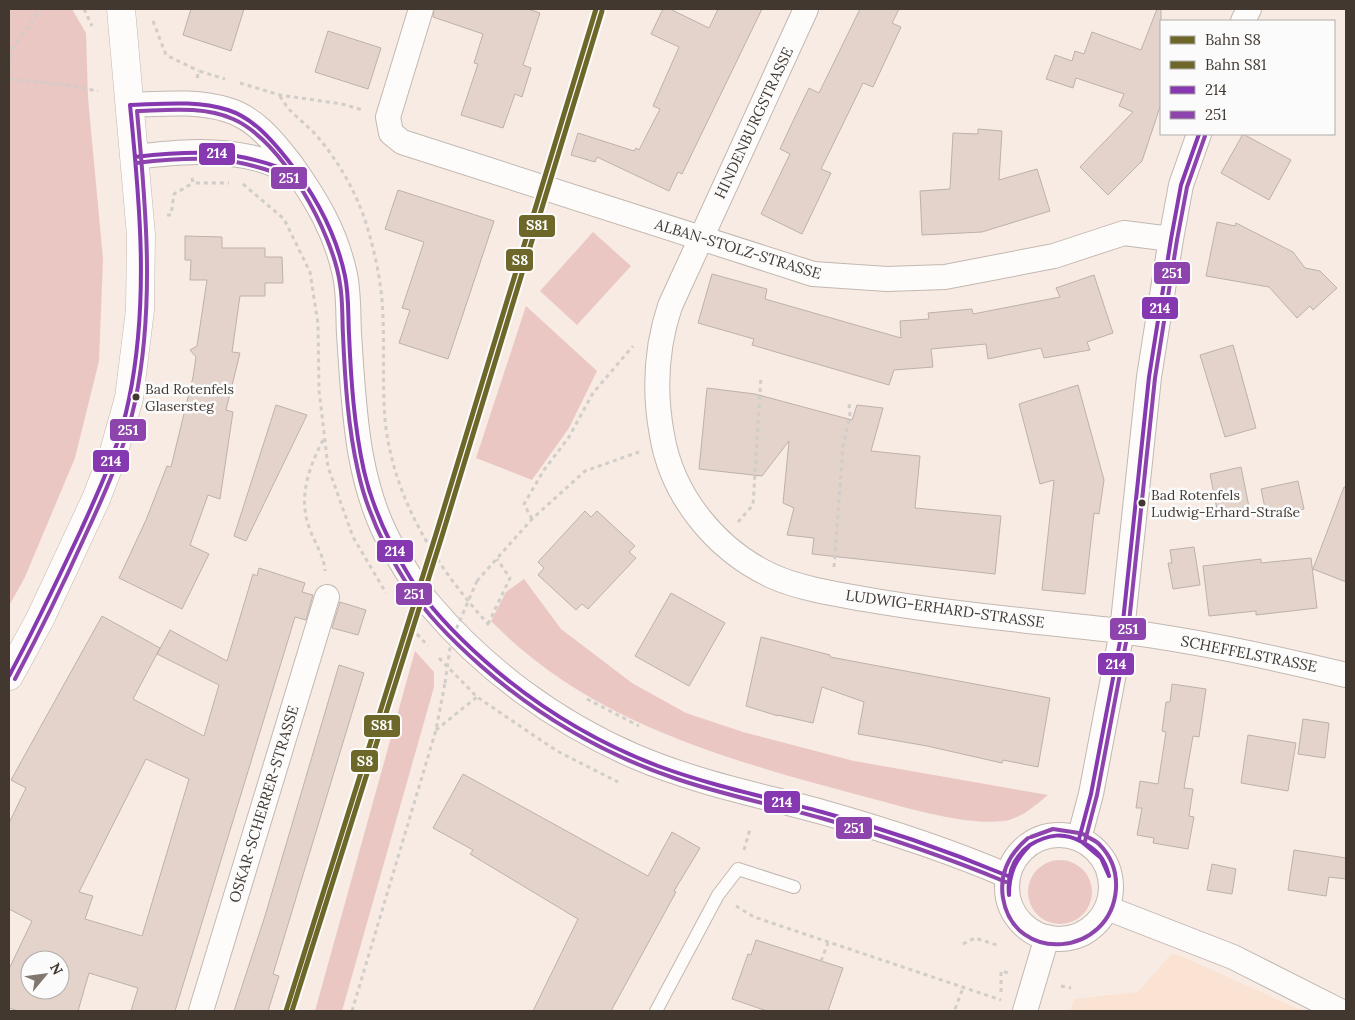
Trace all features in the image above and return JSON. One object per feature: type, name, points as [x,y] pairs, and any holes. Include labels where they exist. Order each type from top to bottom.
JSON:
[{"type":"street","points":[[9,676],[40,619],[96,499],[125,416],[136,356],[140,310],[141,235],[122,9]]},
{"type":"street","points":[[388,117],[421,9]]},
{"type":"street","name":"HINDENBURGSTRASSE","points":[[701,238],[806,9]]},
{"type":"street","points":[[130,105],[192,104],[231,110],[255,123],[277,146],[316,199],[333,232],[345,277],[355,427],[373,503],[392,546],[428,604],[484,661],[532,700],[576,727],[636,757],[718,786],[824,813],[948,850],[1008,876]]},
{"type":"street","name":"ALBAN-STOLZ-STRASSE","points":[[388,117],[391,133],[402,142],[813,274],[887,279],[945,278],[1054,256],[1124,233],[1171,239]]},
{"type":"street","points":[[1079,839],[1091,794],[1122,632],[1149,377],[1171,239],[1181,185],[1199,135]]},
{"type":"street","points":[[135,157],[190,151],[226,152],[260,160],[298,175]]},
{"type":"street","name":"LUDWIG-ERHARD-STRASSE","points":[[701,238],[670,306],[659,347],[657,392],[663,443],[670,469],[693,511],[721,541],[738,556],[773,577],[832,593],[902,606],[1122,632]]},
{"type":"street","name":"OSKAR-SCHERRER-STRASSE","points":[[201,1011],[327,597]]},
{"type":"street","name":"SCHEFFELSTRASSE","points":[[1122,632],[1238,649],[1346,675]]},
{"type":"street","points":[[1065,835],[1079,839],[1092,846],[1108,868],[1111,894],[1107,908],[1092,927],[1082,933],[1059,939],[1036,933],[1016,915],[1010,903],[1008,876],[1014,862],[1023,850],[1035,840],[1065,835]]},
{"type":"street","points":[[1107,908],[1233,957],[1340,1011]]},
{"type":"street","points":[[1026,1010],[1047,937]]},
{"type":"lane","points":[[656,1011],[718,895],[738,869],[794,887]]},
{"type":"path","points":[[11,51],[41,9]]},
{"type":"path","points":[[151,17],[166,55],[199,71]]},
{"type":"path","points":[[9,44],[11,51],[9,80],[66,85]]},
{"type":"path","points":[[280,95],[342,104],[388,117]]},
{"type":"path","points":[[190,151],[193,183],[232,183]]},
{"type":"path","points":[[242,183],[284,219],[310,272],[318,324],[319,390],[324,440],[314,458],[302,500],[308,526],[325,563],[327,597]]},
{"type":"path","points":[[532,519],[524,504],[544,470],[569,437],[593,393],[632,346],[659,347]]},
{"type":"path","points":[[721,541],[753,505],[761,378]]},
{"type":"path","points":[[832,593],[843,446],[850,416],[850,404]]},
{"type":"path","points":[[385,421],[393,466],[413,519],[448,574],[493,629]]},
{"type":"path","points":[[352,1011],[436,730],[451,641],[476,581],[532,519],[585,471],[663,443]]},
{"type":"path","points":[[488,624],[510,578],[497,559]]},
{"type":"path","points":[[436,730],[477,696]]},
{"type":"path","points":[[581,696],[639,726]]},
{"type":"path","points":[[718,895],[754,918],[1026,1010]]},
{"type":"path","points":[[963,944],[974,938],[997,945]]},
{"type":"path","points":[[821,961],[828,943]]},
{"type":"path","points":[[1001,971],[1001,1000]]},
{"type":"path","points":[[956,1009],[963,988]]},
{"type":"shaded area","points":[[9,9],[72,9],[86,33],[88,98],[103,259],[99,361],[75,458],[25,577],[9,606]]},
{"type":"shaded area","points":[[593,232],[631,266],[577,325],[540,291]]},
{"type":"shaded area","points":[[526,306],[597,371],[569,428],[532,480],[476,458]]},
{"type":"shaded area","points":[[524,579],[561,629],[632,683],[686,713],[743,732],[854,761],[1048,795],[1015,818],[1003,821],[971,821],[934,815],[898,806],[765,769],[715,753],[666,734],[618,712],[573,687],[530,657],[491,621],[506,592]]},
{"type":"shaded area","points":[[415,651],[434,672],[434,687],[342,1011],[315,1011]]},
{"type":"shaded area","points":[[1054,860],[1066,860],[1083,869],[1090,880],[1092,892],[1090,904],[1083,915],[1066,924],[1054,924],[1042,919],[1033,910],[1028,898],[1028,886],[1033,874],[1042,865]]},
{"type":"shaded area","points":[[1172,953],[1303,1011],[1070,1011],[1074,999],[1138,992]]},
{"type":"building","points":[[191,9],[244,9],[231,51],[183,35]]},
{"type":"building","points":[[434,9],[528,9],[540,13],[523,65],[531,68],[522,97],[515,94],[503,128],[461,115],[478,64],[474,63],[483,34],[433,17]]},
{"type":"building","points":[[663,9],[670,9],[709,28],[718,9],[762,9],[682,174],[678,172],[669,191],[597,157],[595,162],[571,155],[578,133],[634,151],[636,148],[639,150],[660,109],[653,106],[679,47],[651,34]]},
{"type":"building","points":[[860,9],[899,9],[892,23],[901,27],[873,87],[863,83],[821,169],[831,173],[802,234],[761,214],[790,154],[780,149],[793,121],[809,88],[819,93]]},
{"type":"building","points":[[1157,9],[1161,9],[1160,107],[1142,161],[1108,195],[1080,167],[1133,112],[1119,106],[1124,94],[1076,78],[1073,88],[1046,79],[1055,55],[1072,61],[1075,51],[1084,54],[1092,32],[1141,50]]},
{"type":"building","points":[[328,31],[381,48],[368,89],[315,72]]},
{"type":"building","points":[[978,129],[1002,131],[999,180],[1037,169],[1050,211],[982,232],[922,235],[920,191],[950,189],[953,133],[978,134]]},
{"type":"building","points":[[1242,135],[1291,160],[1269,200],[1221,173]]},
{"type":"building","points":[[398,190],[494,221],[448,359],[399,343],[410,310],[402,308],[424,242],[385,229]]},
{"type":"building","points":[[1217,222],[1235,226],[1236,223],[1293,252],[1305,268],[1320,271],[1337,288],[1313,310],[1310,306],[1297,318],[1269,287],[1206,276]]},
{"type":"building","points":[[185,236],[222,237],[222,248],[265,248],[265,257],[282,257],[283,283],[265,283],[265,296],[240,296],[232,352],[240,353],[226,410],[233,412],[220,499],[208,495],[190,545],[209,554],[182,609],[119,578],[146,520],[167,466],[171,467],[193,377],[196,357],[190,350],[197,346],[207,280],[190,280],[191,260],[185,260]]},
{"type":"building","points":[[712,274],[767,289],[765,299],[901,338],[900,321],[929,319],[928,313],[972,309],[973,314],[1060,297],[1056,288],[1094,275],[1113,333],[1087,342],[1090,350],[1044,358],[1041,348],[988,359],[986,344],[931,349],[933,367],[894,370],[889,385],[752,345],[754,339],[698,323]]},
{"type":"building","points":[[1233,345],[1256,428],[1225,437],[1200,355]]},
{"type":"building","points":[[1078,385],[1104,480],[1099,514],[1094,513],[1085,594],[1042,590],[1054,480],[1040,484],[1019,404]]},
{"type":"building","points":[[707,388],[755,394],[852,420],[857,405],[883,408],[871,451],[920,456],[915,508],[1001,516],[995,574],[812,554],[814,538],[787,535],[794,508],[783,503],[789,441],[762,476],[699,469]]},
{"type":"building","points":[[276,405],[307,415],[246,541],[234,536]]},
{"type":"building","points":[[1241,467],[1249,507],[1218,514],[1210,474]]},
{"type":"building","points":[[1298,481],[1304,509],[1267,517],[1261,489]]},
{"type":"building","points":[[1344,487],[1346,487],[1346,582],[1313,569]]},
{"type":"building","points":[[585,511],[591,517],[597,511],[635,546],[629,552],[636,558],[588,609],[582,604],[576,610],[538,575],[544,568],[538,562]]},
{"type":"building","points":[[1194,547],[1200,585],[1173,589],[1168,563],[1172,563],[1170,550]]},
{"type":"building","points":[[1311,558],[1317,608],[1256,615],[1256,611],[1209,616],[1203,566],[1261,559],[1261,563]]},
{"type":"building","points":[[259,568],[305,583],[302,592],[313,595],[306,620],[295,617],[175,1011],[131,1011],[138,988],[89,973],[78,1011],[19,1011],[9,1008],[9,969],[32,921],[9,909],[9,823],[26,788],[11,780],[102,616],[160,648],[133,699],[204,736],[219,685],[157,654],[170,630],[227,661],[253,574],[257,576]],"holes":[[[146,759],[189,779],[142,936],[85,919],[93,896],[79,892]]]},
{"type":"building","points":[[671,593],[725,623],[689,686],[635,656]]},
{"type":"building","points":[[340,602],[366,610],[358,635],[332,628]]},
{"type":"building","points":[[761,637],[830,655],[830,657],[1050,698],[1038,767],[1003,760],[1002,763],[927,746],[858,734],[864,702],[822,687],[813,723],[778,716],[746,706]]},
{"type":"building","points":[[339,665],[364,673],[273,974],[279,976],[268,1011],[234,1011],[265,916]]},
{"type":"building","points":[[1172,684],[1206,689],[1199,737],[1193,736],[1184,788],[1193,789],[1189,816],[1194,817],[1188,849],[1153,843],[1154,838],[1137,835],[1142,808],[1136,808],[1140,781],[1158,784],[1166,732],[1162,731],[1166,702],[1170,702]]},
{"type":"building","points":[[1303,719],[1329,723],[1325,758],[1298,754]]},
{"type":"building","points":[[1248,735],[1296,743],[1288,791],[1241,783]]},
{"type":"building","points":[[463,774],[648,876],[672,832],[700,848],[674,891],[676,892],[611,1011],[533,1011],[578,919],[470,854],[473,850],[433,828]]},
{"type":"building","points":[[1294,850],[1346,858],[1346,879],[1329,877],[1326,896],[1288,890]]},
{"type":"building","points":[[1212,864],[1236,869],[1232,894],[1207,890]]},
{"type":"building","points":[[756,940],[843,968],[828,1011],[767,1011],[732,999],[748,954],[751,955]]},
{"type":"rail line","name":"S8","points":[[286,1011],[436,534],[596,9]]},
{"type":"rail line","name":"S81","points":[[292,1011],[442,536],[602,11]]},
{"type":"transit line","name":"214","points":[[9,676],[81,530],[109,466],[129,399],[135,363],[141,289],[137,179],[130,105],[179,103],[216,107],[246,118],[268,137],[297,172],[315,200],[330,229],[341,260],[346,283],[355,420],[364,471],[372,500],[389,540],[411,579],[445,623],[485,661],[525,693],[567,721],[612,746],[658,766],[699,780],[822,812],[893,833],[1008,876]]},
{"type":"transit line","name":"251","points":[[15,679],[60,590],[107,487],[126,437],[135,402],[145,330],[147,293],[146,220],[137,111],[198,110],[210,112],[233,119],[251,130],[269,146],[287,167],[316,215],[327,240],[340,284],[349,421],[358,471],[367,503],[386,547],[410,589],[425,610],[452,639],[503,684],[549,717],[598,746],[624,758],[695,785],[821,818],[891,840],[1006,882]]},
{"type":"transit line","name":"214","points":[[1079,839],[1091,794],[1122,631],[1149,377],[1171,239],[1181,185],[1199,135]]},
{"type":"transit line","name":"251","points":[[1085,841],[1097,795],[1128,632],[1155,378],[1177,240],[1187,187],[1205,136]]},
{"type":"transit line","name":"214","points":[[135,157],[178,153],[217,154],[255,160],[296,174]]},
{"type":"transit line","name":"251","points":[[136,163],[178,159],[235,162],[273,172],[294,180]]},
{"type":"transit line","name":"251","points":[[1031,837],[1053,829],[1079,833]]},
{"type":"transit line","name":"251","points":[[1028,838],[1011,857],[1004,872],[1003,898],[1011,920],[1025,934],[1042,943],[1062,944],[1081,939],[1098,929],[1110,912],[1116,889],[1114,870],[1110,859],[1097,843],[1083,834]]},
{"type":"transit line","name":"214","points":[[1030,845],[1043,838],[1056,836],[1069,837],[1082,842]]},
{"type":"transit line","name":"214","points":[[1082,842],[1100,855],[1109,876]]},
{"type":"transit line","name":"214","points":[[1082,842],[1101,858],[1109,876]]},
{"type":"transit line","name":"214","points":[[1009,895],[1009,880],[1012,867],[1019,855],[1030,845]]},
{"type":"transit line","name":"214","points":[[1009,895],[1010,880],[1014,868],[1020,856],[1030,845]]},
{"type":"place","name":"Bad Rotenfels Glasersteg","points":[[136,397]]},
{"type":"place","name":"Bad Rotenfels Ludwig-Erhard-Straße","points":[[1142,503]]}]
